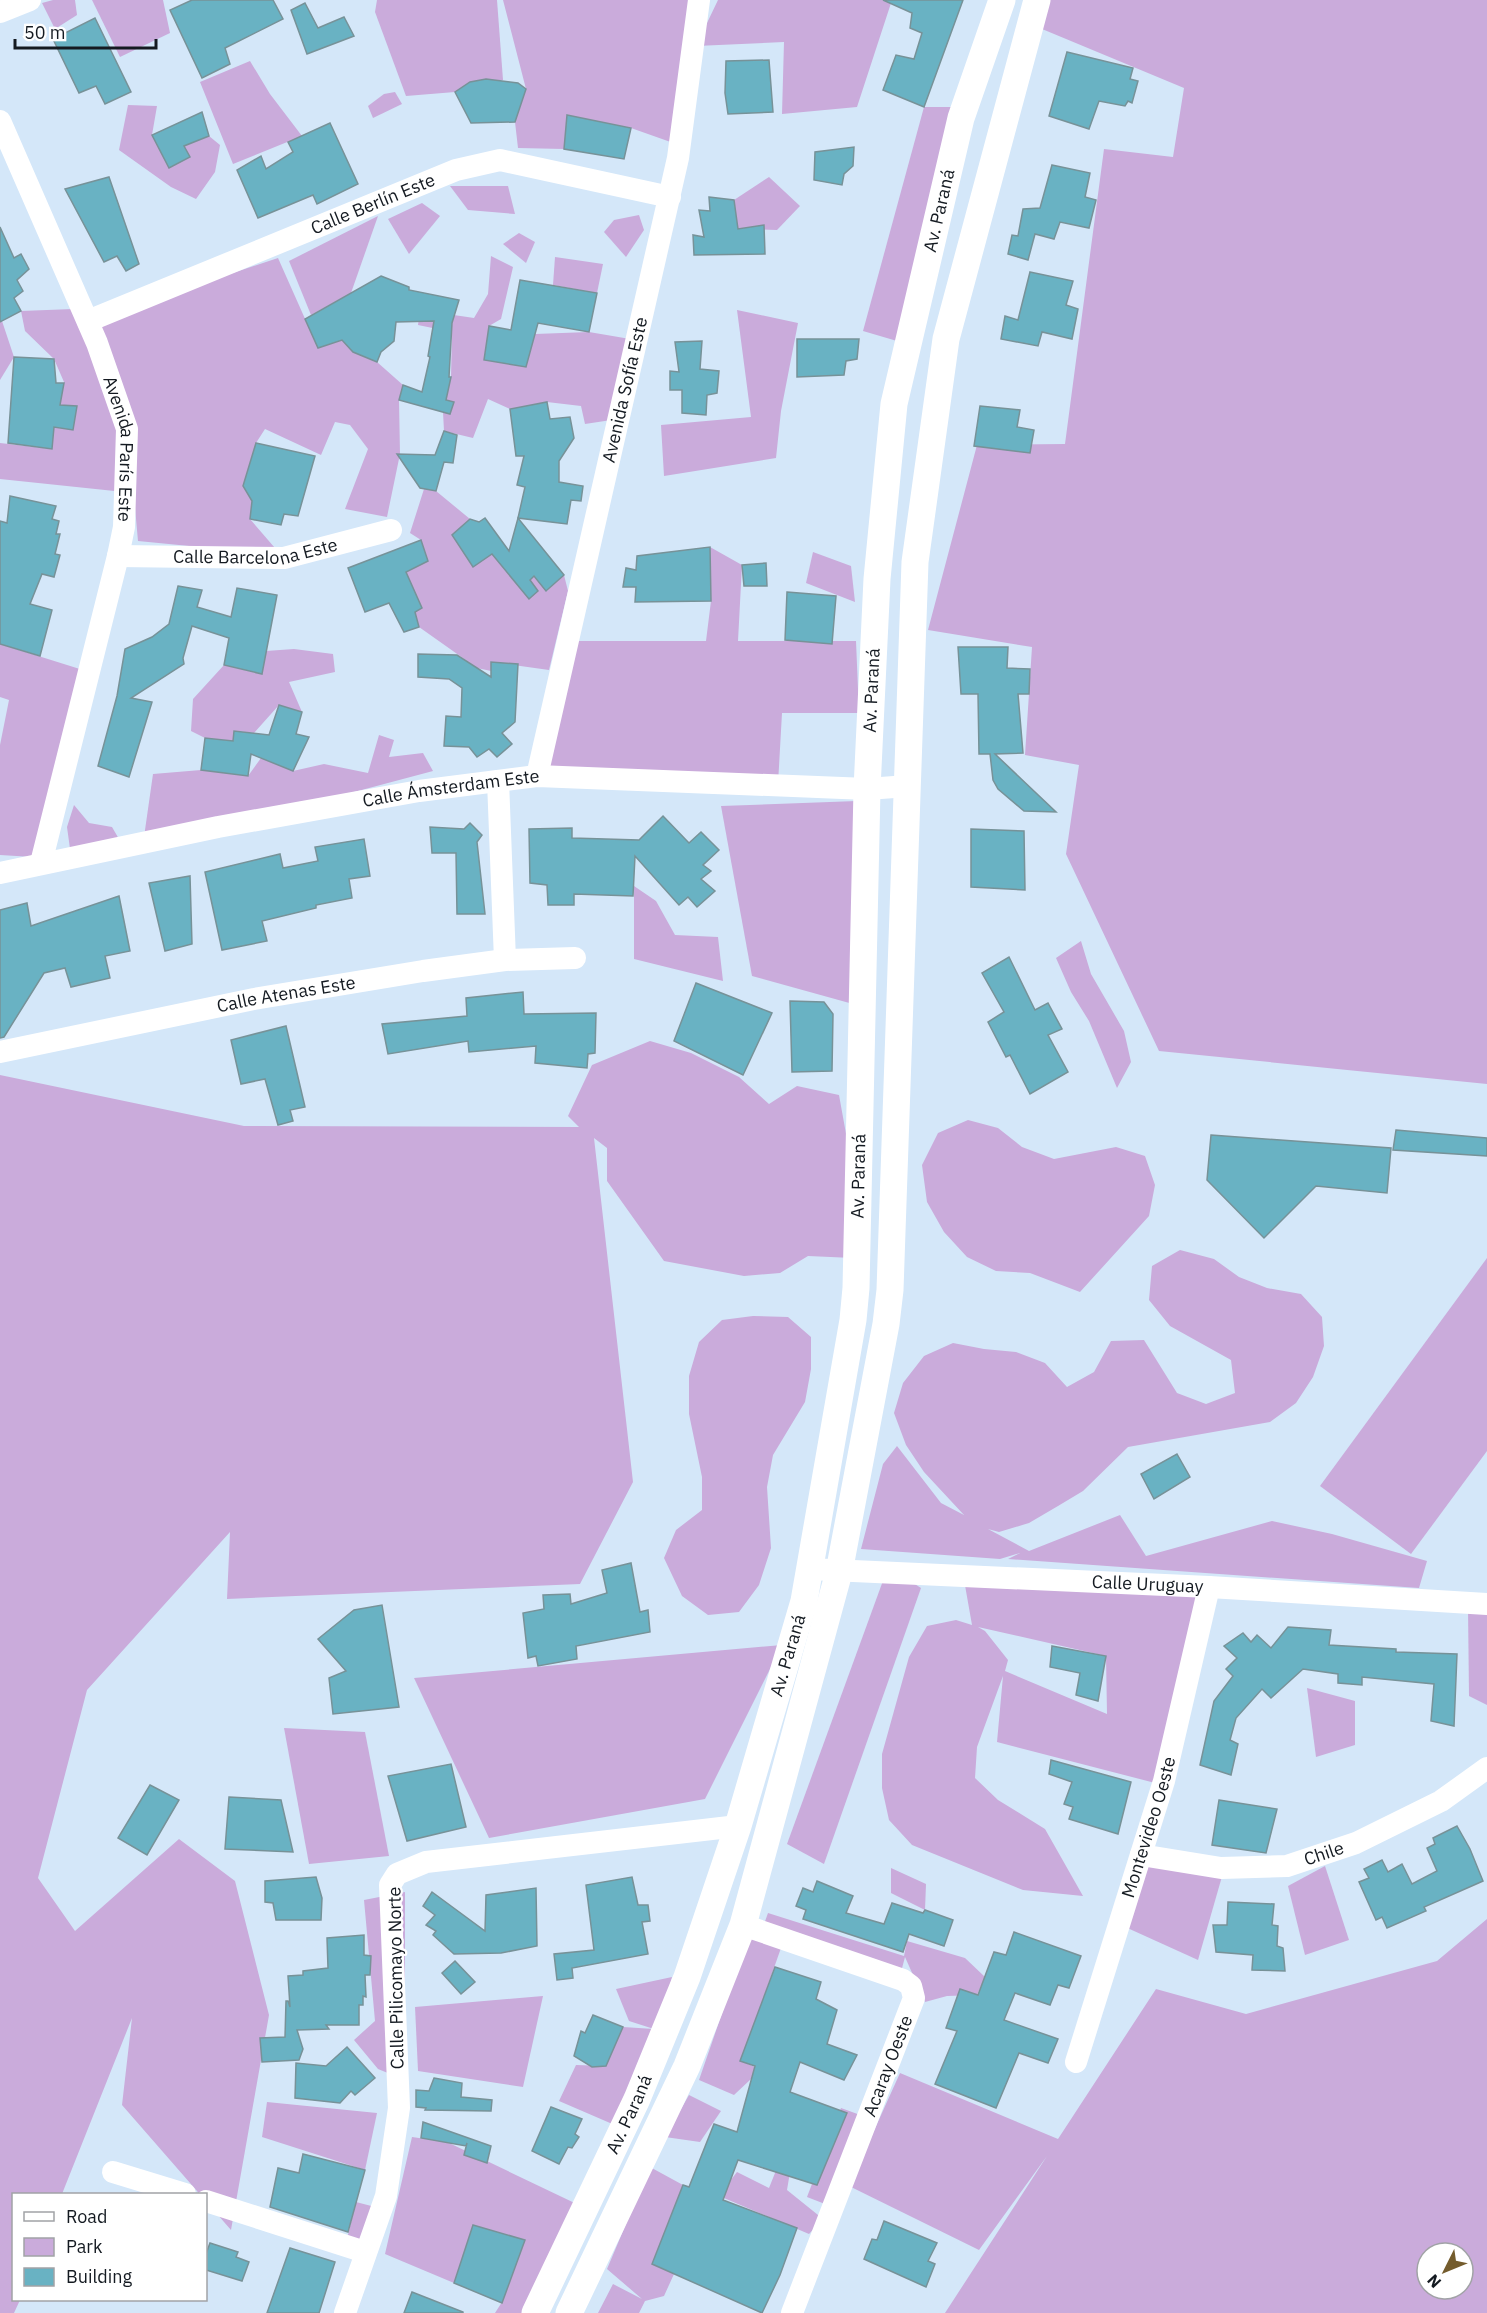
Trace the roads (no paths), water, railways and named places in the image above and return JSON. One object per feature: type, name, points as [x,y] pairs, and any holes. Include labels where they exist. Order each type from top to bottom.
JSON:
[{"type":"street","points":[[0,12],[30,0]]},
{"type":"street","name":"Avenida Sofía Este","points":[[537,776],[678,158],[699,0]]},
{"type":"street","name":"Av. Paraná","points":[[535,2313],[637,2099],[687,1977],[738,1826],[788,1662],[808,1569],[853,1320],[856,1288],[867,789],[877,579],[894,404],[962,118],[1002,0]]},
{"type":"street","name":"Av. Paraná","points":[[569,2313],[687,2067],[743,1925],[839,1572],[886,1323],[890,1290],[915,562],[946,339],[1037,0]]},
{"type":"street","name":"Avenida París Este","points":[[0,121],[8,153],[88,321],[127,429],[124,527],[41,863]]},
{"type":"street","name":"Calle Berlín Este","points":[[88,321],[456,170],[500,160],[669,197]]},
{"type":"street","name":"Calle Barcelona Este","points":[[118,556],[284,558],[391,530]]},
{"type":"street","name":"Calle Ámsterdam Este","points":[[0,873],[218,827],[419,791],[537,776],[867,789],[908,786]]},
{"type":"street","points":[[498,781],[505,960]]},
{"type":"street","name":"Calle Atenas Este","points":[[0,1052],[254,999],[505,960],[575,958]]},
{"type":"street","name":"Calle Uruguay","points":[[808,1569],[1209,1587],[1487,1604]]},
{"type":"street","name":"Montevideo Oeste","points":[[1076,2062],[1164,1781],[1209,1587]]},
{"type":"street","name":"Chile","points":[[1141,1855],[1221,1868],[1287,1866],[1356,1843],[1420,1812],[1441,1801],[1487,1768]]},
{"type":"street","name":"Calle Pilicomayo Norte","points":[[345,2313],[386,2196],[399,2108],[390,1886],[397,1874],[426,1862],[738,1826]]},
{"type":"street","name":"Acaray Oeste","points":[[743,1925],[903,1980],[911,1986],[914,1998],[792,2313]]},
{"type":"street","points":[[113,2172],[182,2193]]},
{"type":"street","points":[[596,2184],[626,2195]]},
{"type":"street","points":[[207,2201],[365,2252]]}]
